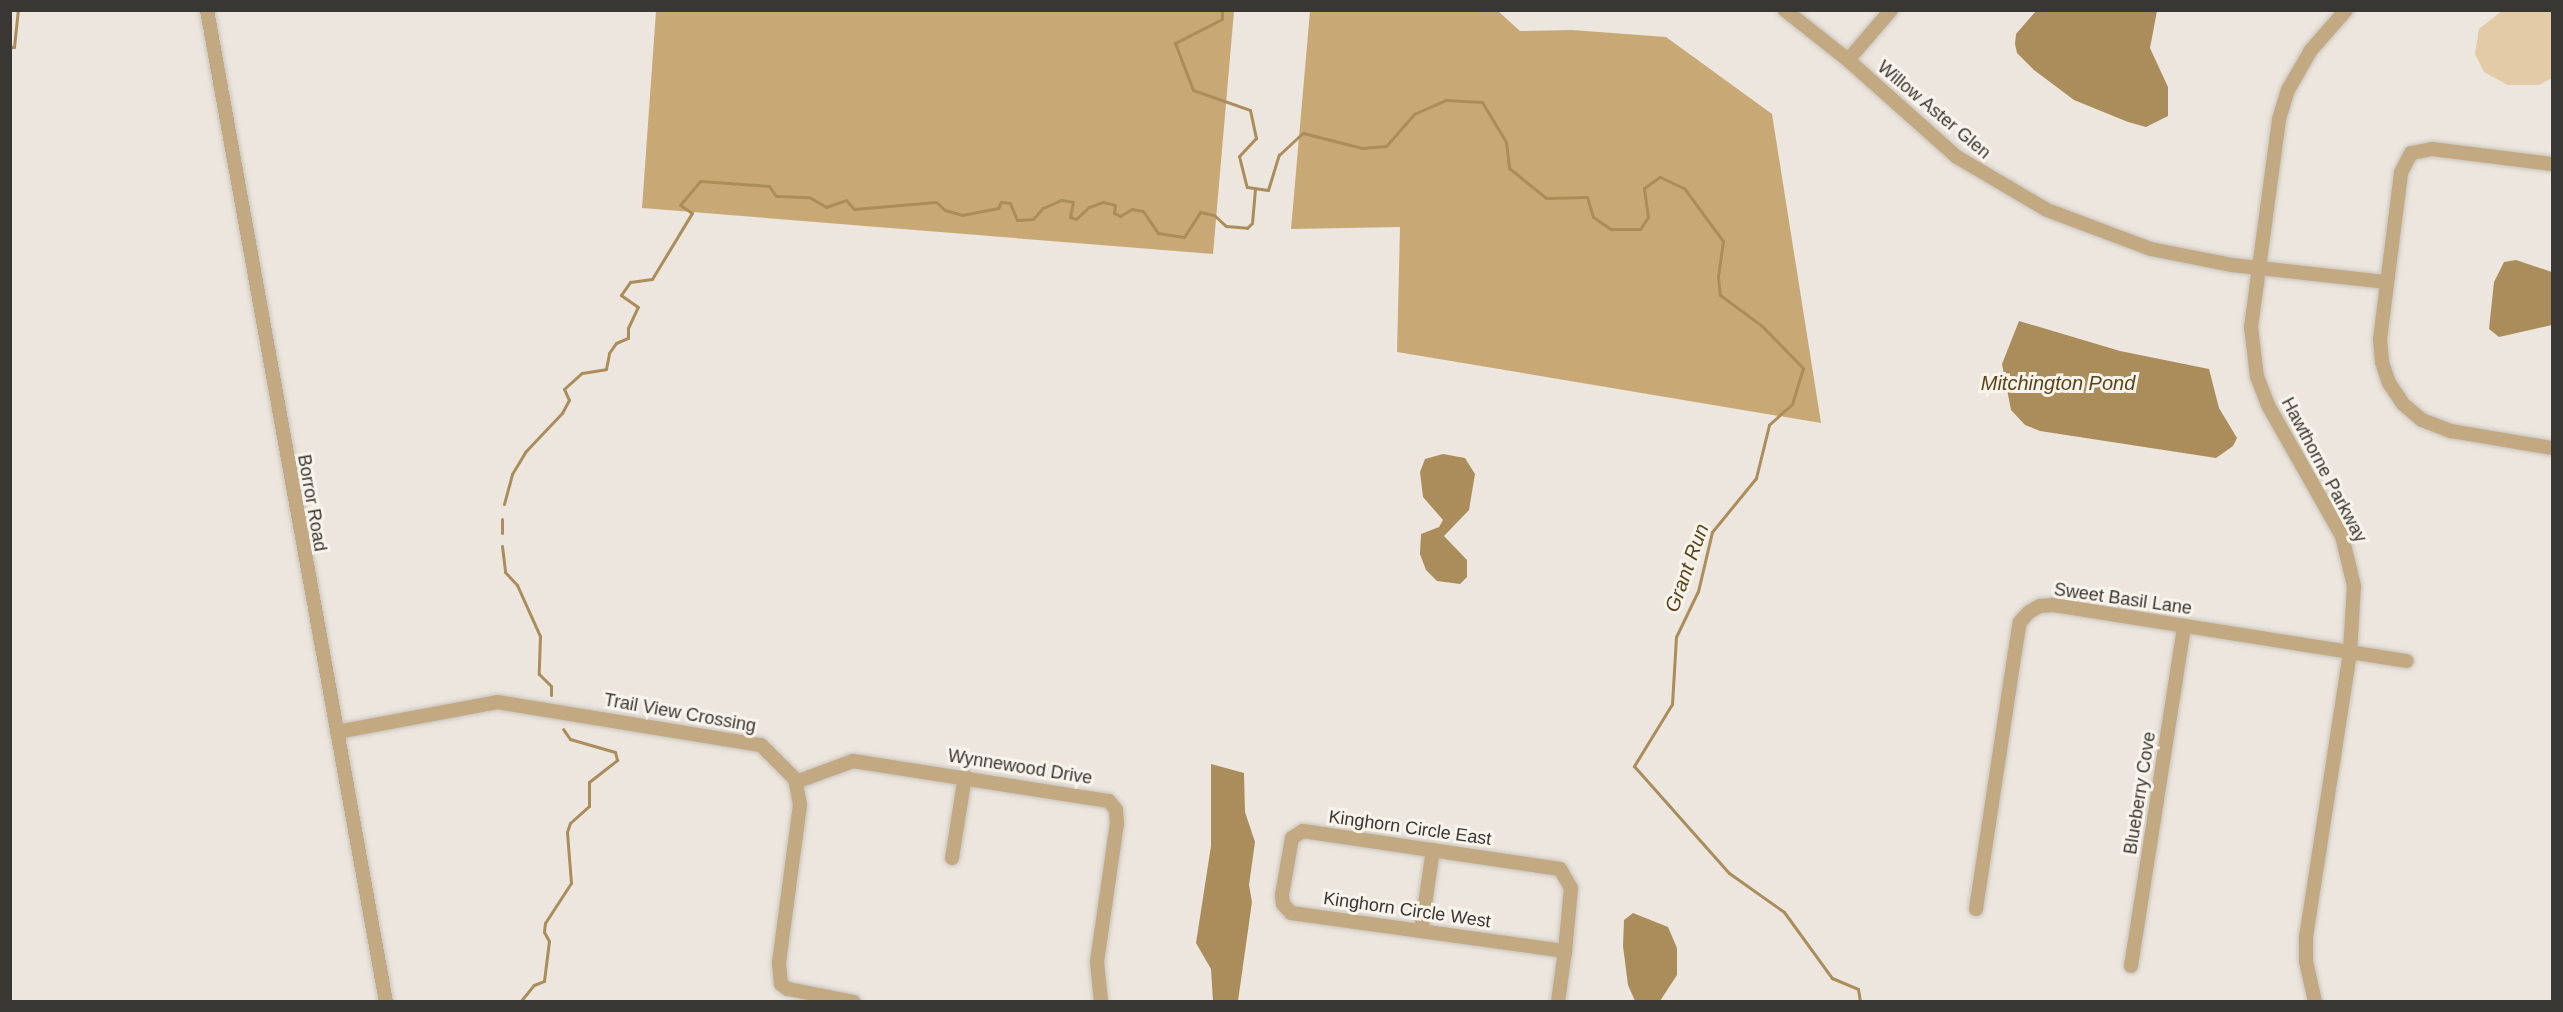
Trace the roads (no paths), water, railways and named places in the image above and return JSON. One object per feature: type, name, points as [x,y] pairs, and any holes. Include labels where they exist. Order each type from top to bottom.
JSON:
[{"type":"street","name":"Borror Road","points":[[207,10],[386,1002]]},
{"type":"street","name":"Willow Aster Glen","points":[[1785,10],[1848,60],[1957,156],[2047,210],[2151,249],[2260,267],[2387,282]]},
{"type":"street","points":[[1848,60],[1891,10]]},
{"type":"street","name":"Hawthorne Parkway","points":[[2315,1002],[2310,986],[2306,937],[2350,653],[2355,603],[2349,556],[2328,508],[2268,405],[2258,377],[2251,327],[2279,119],[2288,90],[2311,50],[2346,10]]},
{"type":"street","points":[[2553,164],[2432,149],[2411,153],[2402,165],[2380,339],[2382,362],[2403,404],[2422,420],[2451,431],[2553,448]]},
{"type":"street","name":"Sweet Basil Lane","points":[[1976,909],[2020,622],[2040,606],[2054,605],[2408,661]]},
{"type":"street","name":"Blueberry Cove","points":[[2132,966],[2184,626]]},
{"type":"street","name":"Trail View Crossing","points":[[337,732],[482,704],[518,704],[745,740],[774,753],[796,782],[800,805],[799,833],[778,975],[788,989],[854,1002]]},
{"type":"street","name":"Wynnewood Drive","points":[[796,782],[853,761],[1103,798],[1113,804],[1117,823],[1096,962],[1101,1002]]},
{"type":"street","points":[[952,858],[965,776]]},
{"type":"street","name":"Kinghorn Circle East","points":[[1285,868],[1292,838],[1303,831],[1557,868],[1565,873],[1571,888],[1565,951]]},
{"type":"street","points":[[1421,931],[1433,850]]},
{"type":"street","name":"Kinghorn Circle West","points":[[1285,868],[1283,904],[1291,913],[1565,951]]},
{"type":"street","points":[[1558,1002],[1565,951]]},
{"type":"water","points":[[2036,11],[2157,11],[2150,48],[2168,87],[2168,116],[2146,127],[2128,122],[2074,100],[2034,70],[2017,53],[2015,44],[2016,34]]},
{"type":"water","points":[[2516,260],[2552,272],[2552,325],[2499,337],[2489,329],[2494,282],[2504,262]]},
{"type":"water","name":"Mitchington Pond","points":[[2019,321],[2120,351],[2209,369],[2219,408],[2237,438],[2233,446],[2216,458],[2040,431],[2025,425],[2011,410],[2002,364]]},
{"type":"water","points":[[1443,454],[1465,458],[1475,474],[1469,510],[1444,536],[1467,560],[1467,577],[1460,584],[1437,581],[1426,570],[1420,554],[1421,534],[1439,527],[1443,520],[1423,497],[1420,472],[1425,459]]},
{"type":"water","points":[[1211,764],[1244,773],[1245,812],[1255,842],[1249,885],[1252,902],[1238,1001],[1213,1001],[1211,969],[1196,943],[1211,846]]},
{"type":"water","points":[[1633,913],[1668,927],[1677,948],[1677,975],[1660,1001],[1635,1001],[1628,985],[1623,946],[1624,920]]},
{"type":"waterway","points":[[10,47],[14,47],[18,10]]},
{"type":"waterway","name":"Grant Run","points":[[1222,10],[1222,19],[1175,43],[1193,90],[1250,110],[1256,138],[1239,156],[1247,187],[1268,190],[1279,155],[1303,133],[1362,148],[1386,146],[1414,114],[1446,100],[1482,102],[1506,142],[1509,168],[1546,198],[1587,197],[1593,217],[1611,229],[1640,229],[1648,217],[1644,188],[1660,177],[1684,188],[1723,241],[1718,277],[1720,295],[1762,326],[1803,368],[1792,404],[1769,425],[1756,478],[1712,532],[1698,591],[1676,637],[1672,704],[1634,766],[1729,873],[1784,912],[1832,978],[1858,989],[1860,1002]]},
{"type":"waterway","points":[[504,504],[512,474],[525,452],[562,413],[569,400],[564,389],[582,373],[606,369],[609,353],[616,343],[628,338],[628,328],[638,307],[621,295],[630,282],[652,279],[692,213],[680,205],[700,181],[769,186],[776,196],[809,197],[826,207],[846,200],[854,209],[936,202],[945,210],[962,215],[998,208],[1001,202],[1010,203],[1017,220],[1033,219],[1043,208],[1061,200],[1073,202],[1070,217],[1076,219],[1089,207],[1103,202],[1115,205],[1114,213],[1120,216],[1132,209],[1143,211],[1158,233],[1184,237],[1200,212],[1214,215],[1226,226],[1247,228],[1252,223],[1255,189]]},
{"type":"waterway","points":[[502,519],[502,533]]},
{"type":"waterway","points":[[502,546],[505,572],[517,585],[540,636],[539,674],[551,686],[551,695]]},
{"type":"waterway","points":[[520,1002],[534,985],[544,981],[549,941],[544,932],[545,923],[571,883],[567,832],[570,823],[589,806],[589,782],[617,760],[615,752],[570,739],[563,729]]}]
